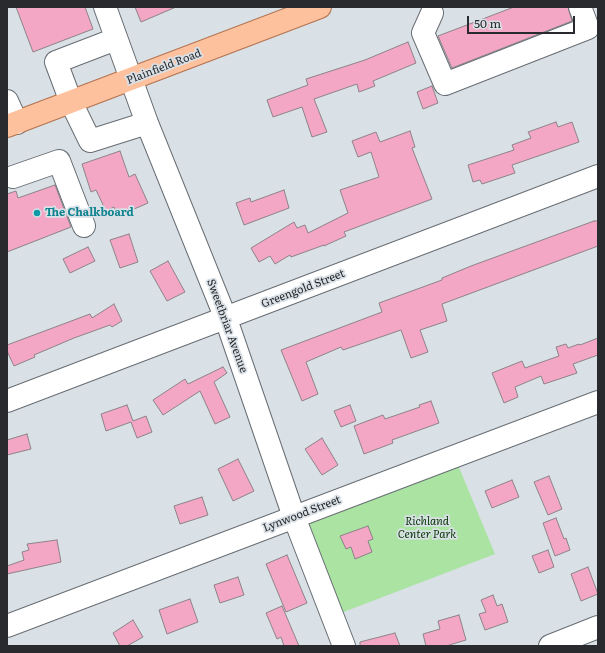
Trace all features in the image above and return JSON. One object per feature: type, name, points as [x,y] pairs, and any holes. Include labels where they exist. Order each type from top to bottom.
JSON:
[{"type":"main road","name":"Plainfield Road","points":[[12,124],[317,8]]},
{"type":"street","name":"Sweetbriar Avenue","points":[[104,7],[132,79],[147,123],[226,319],[294,517],[344,646]]},
{"type":"street","points":[[436,9],[423,33],[445,84],[588,28],[580,7]]},
{"type":"street","points":[[116,38],[56,62],[71,102],[90,141],[147,123]]},
{"type":"street","points":[[7,101],[12,124]]},
{"type":"street","points":[[9,174],[59,160],[84,226]]},
{"type":"street","name":"Greengold Street","points":[[7,401],[226,319],[598,176]]},
{"type":"street","name":"Lynwood Street","points":[[7,626],[598,402]]},
{"type":"street","points":[[550,646],[598,627]]},
{"type":"green space","name":"Richland Center Park","points":[[458,465],[495,554],[341,613],[309,523]]},
{"type":"building","points":[[16,7],[85,7],[93,29],[33,52]]},
{"type":"building","points":[[135,7],[176,7],[141,22]]},
{"type":"building","points":[[514,7],[568,7],[572,21],[452,68],[438,36]]},
{"type":"building","points":[[408,42],[416,63],[373,81],[375,86],[359,92],[357,84],[314,99],[327,132],[312,137],[302,107],[273,117],[267,100],[308,85],[306,79],[365,60]]},
{"type":"building","points":[[432,86],[438,103],[423,109],[417,92]]},
{"type":"building","points":[[556,122],[558,127],[572,122],[579,142],[512,165],[515,173],[482,184],[480,180],[473,182],[468,165],[514,150],[512,145],[531,138],[528,132]]},
{"type":"building","points":[[410,131],[415,147],[412,148],[432,199],[344,232],[346,236],[324,246],[291,257],[290,255],[275,264],[270,256],[259,262],[251,248],[294,222],[297,228],[305,225],[308,233],[348,213],[340,190],[379,177],[371,152],[358,157],[352,141],[376,132],[380,142]]},
{"type":"building","points":[[120,151],[129,177],[135,174],[148,203],[118,216],[114,207],[106,211],[96,190],[91,192],[82,164]]},
{"type":"building","name":"The Chalkboard","points":[[55,185],[71,227],[7,252],[7,194],[16,191],[18,198]]},
{"type":"building","points":[[284,190],[289,208],[244,225],[236,203],[250,198],[251,202]]},
{"type":"building","points":[[594,221],[598,221],[598,246],[442,304],[447,321],[420,330],[428,352],[411,358],[401,330],[343,350],[341,347],[306,362],[318,394],[302,401],[281,350],[382,312],[379,303],[442,280],[442,278],[471,266]]},
{"type":"building","points":[[129,234],[138,262],[120,268],[110,240]]},
{"type":"building","points":[[88,247],[95,261],[70,273],[63,259]]},
{"type":"building","points":[[168,261],[185,292],[167,301],[150,271]]},
{"type":"building","points":[[114,304],[122,321],[112,327],[110,325],[74,338],[34,355],[35,357],[14,366],[7,351],[7,345],[90,314],[92,318]]},
{"type":"building","points":[[598,338],[598,355],[573,364],[577,373],[544,384],[541,376],[515,387],[518,397],[504,403],[492,373],[522,361],[525,368],[559,356],[556,347],[566,344],[568,348]]},
{"type":"building","points":[[223,367],[227,373],[214,382],[230,417],[215,424],[200,391],[163,415],[153,400],[185,379],[188,384]]},
{"type":"building","points":[[431,401],[439,423],[392,440],[393,443],[364,454],[354,426],[383,415],[385,419],[420,407],[419,405]]},
{"type":"building","points":[[127,405],[133,421],[146,416],[152,432],[137,438],[131,422],[106,431],[101,414]]},
{"type":"building","points":[[350,405],[356,421],[341,427],[334,411]]},
{"type":"building","points":[[27,434],[31,449],[7,455],[7,440]]},
{"type":"building","points":[[322,438],[338,465],[322,475],[305,449]]},
{"type":"building","points":[[238,459],[254,491],[233,501],[218,469]]},
{"type":"building","points":[[549,476],[562,509],[548,515],[534,482]]},
{"type":"building","points":[[512,480],[519,497],[492,508],[485,491]]},
{"type":"building","points":[[202,497],[208,515],[180,524],[174,506]]},
{"type":"building","points":[[556,518],[570,550],[555,556],[543,523]]},
{"type":"building","points":[[368,526],[373,539],[368,541],[372,552],[355,559],[351,547],[346,549],[340,536]]},
{"type":"building","points":[[57,540],[61,562],[7,574],[7,566],[24,560],[22,552],[29,550],[27,544]]},
{"type":"building","points":[[548,550],[554,567],[539,573],[532,556]]},
{"type":"building","points":[[287,555],[307,603],[286,612],[266,564]]},
{"type":"building","points":[[588,567],[598,594],[581,601],[571,574]]},
{"type":"building","points":[[238,577],[244,595],[220,603],[214,585]]},
{"type":"building","points":[[493,595],[497,606],[502,604],[508,622],[485,630],[479,614],[486,612],[481,600]]},
{"type":"building","points":[[190,599],[198,622],[167,634],[159,610]]},
{"type":"building","points":[[282,606],[299,646],[284,646],[281,637],[277,639],[266,613]]},
{"type":"building","points":[[459,615],[466,640],[446,646],[426,646],[423,634],[440,629],[438,621]]},
{"type":"building","points":[[133,620],[143,637],[127,646],[120,646],[113,633]]},
{"type":"building","points":[[395,633],[400,646],[360,646],[360,642]]},
{"type":"place","name":"The Chalkboard","points":[[37,213]]}]
